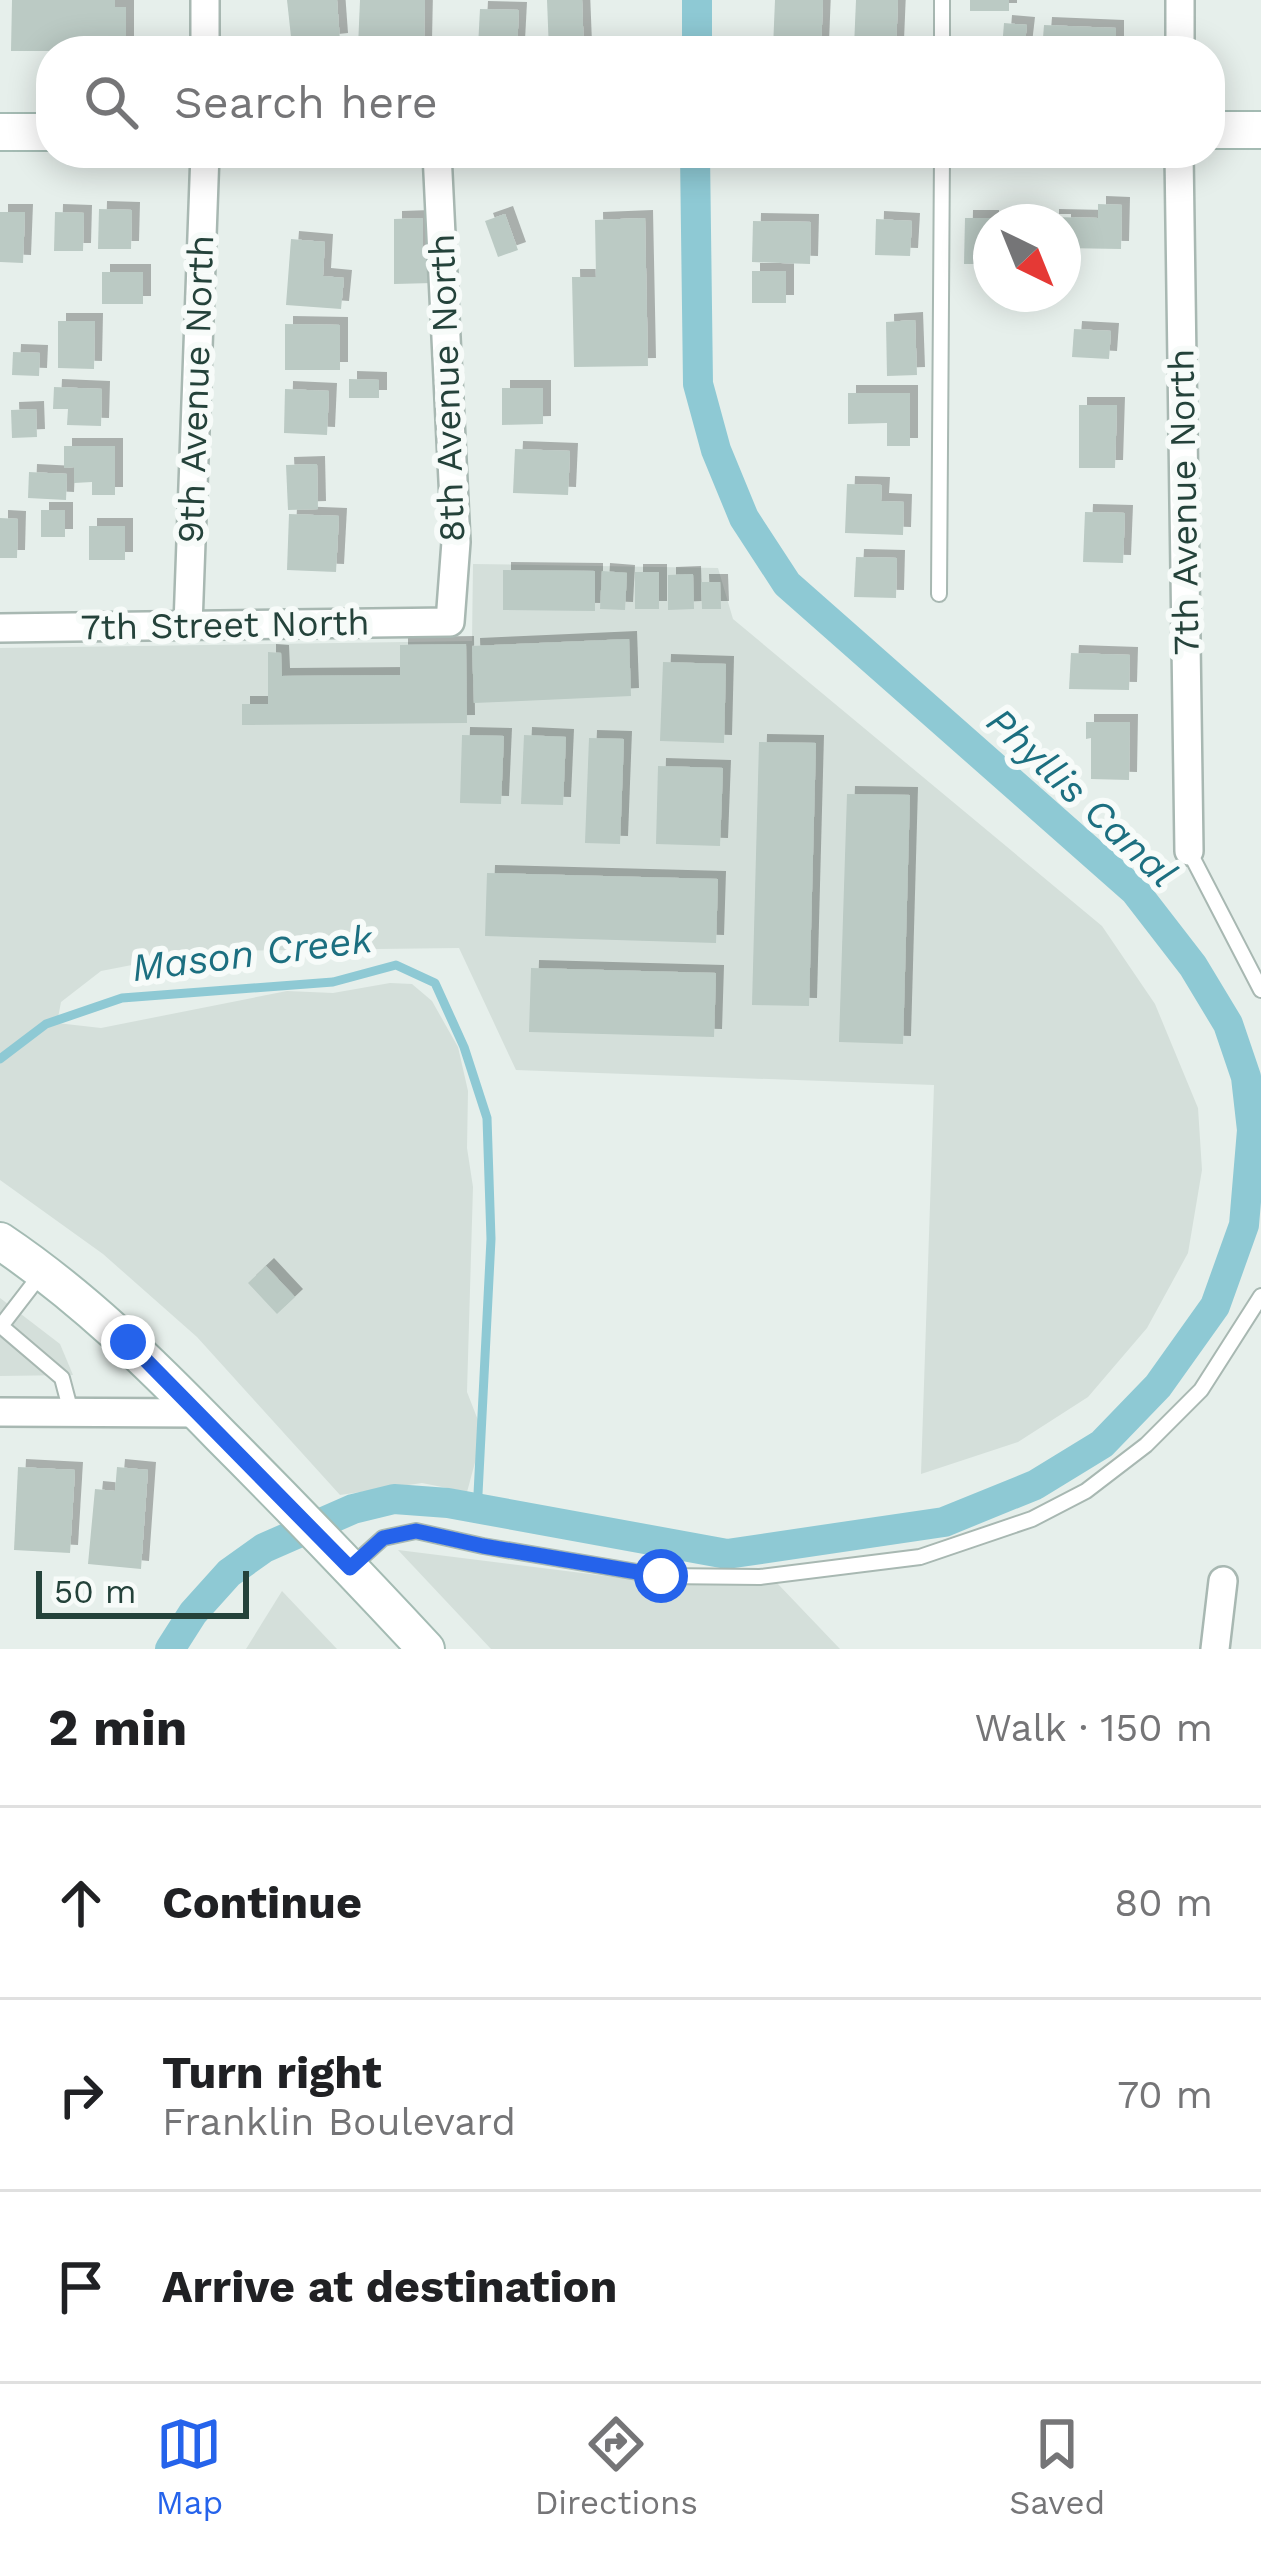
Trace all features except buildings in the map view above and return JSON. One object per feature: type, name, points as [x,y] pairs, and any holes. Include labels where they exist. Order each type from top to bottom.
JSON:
[{"type":"main road","points":[[1225,130],[1261,130]]},
{"type":"main road","points":[[0,132],[36,132]]},
{"type":"main road","points":[[0,1240],[44,1270],[128,1342],[426,1649]]},
{"type":"street","points":[[205,0],[205,36]]},
{"type":"street","points":[[1180,0],[1180,36]]},
{"type":"street","name":"9th Avenue North","points":[[188,625],[204,168]]},
{"type":"street","name":"8th Avenue North","points":[[438,168],[456,542],[450,622]]},
{"type":"street","name":"7th Avenue North","points":[[1179,168],[1189,851]]},
{"type":"street","name":"7th Street North","points":[[0,628],[450,622]]},
{"type":"street","points":[[0,1412],[199,1413]]},
{"type":"street","points":[[1215,1649],[1223,1581]]},
{"type":"lane","points":[[942,0],[942,36]]},
{"type":"lane","points":[[939,594],[942,168]]},
{"type":"lane","points":[[1189,851],[1261,990]]},
{"type":"lane","points":[[44,1270],[1,1326],[62,1378],[70,1412]]},
{"type":"lane","points":[[347,1564],[383,1538],[416,1531],[661,1576],[760,1577],[920,1557],[1032,1519],[1086,1491],[1201,1390],[1261,1296]]},
{"type":"shaded area","points":[[473,564],[718,568],[733,619],[1102,926],[1155,1004],[1198,1108],[1202,1170],[1188,1253],[1147,1328],[1088,1397],[1018,1442],[921,1474],[934,1085],[516,1070],[459,948],[204,951],[101,971],[61,1002],[57,1023],[101,1028],[287,991],[333,993],[390,983],[412,984],[432,1001],[458,1047],[468,1091],[467,1148],[473,1187],[467,1392],[483,1433],[467,1492],[422,1483],[340,1495],[197,1337],[103,1254],[0,1180],[0,648],[472,641]]},
{"type":"shaded area","points":[[0,1298],[60,1344],[73,1375],[0,1376]]},
{"type":"shaded area","points":[[398,1550],[654,1582],[777,1583],[840,1649],[491,1649]]},
{"type":"shaded area","points":[[282,1591],[337,1649],[246,1649]]},
{"type":"waterway","name":"Phyllis Canal","points":[[697,0],[697,36]]},
{"type":"waterway","name":"Phyllis Canal","points":[[170,1649],[193,1613],[229,1573],[264,1548],[353,1509],[394,1499],[448,1503],[727,1554],[944,1522],[1035,1485],[1102,1444],[1158,1386],[1215,1306],[1244,1225],[1252,1130],[1246,1077],[1228,1024],[1193,966],[1135,891],[787,584],[744,518],[716,450],[698,384],[695,168]]},
{"type":"waterway","name":"Mason Creek","points":[[0,1059],[46,1024],[122,998],[333,982],[396,965],[435,983],[464,1047],[487,1118],[491,1239],[478,1494]]},
{"type":"route","points":[[128,1342],[350,1568],[383,1538],[416,1531],[661,1576]]}]
